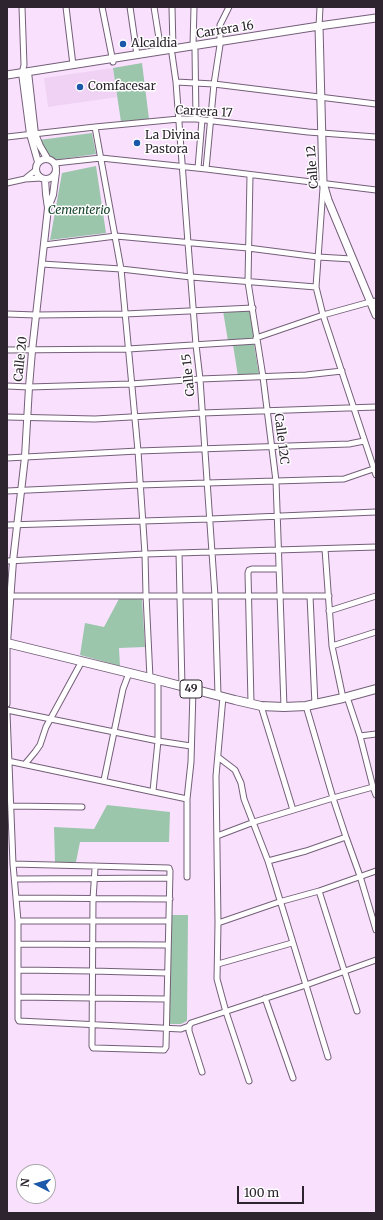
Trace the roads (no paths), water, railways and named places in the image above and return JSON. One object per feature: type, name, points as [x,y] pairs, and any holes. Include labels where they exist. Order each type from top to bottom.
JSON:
[{"type":"main road","name":"Carrera 16","points":[[7,79],[25,72],[112,61],[376,18]]},
{"type":"main road","name":"Carrera 16","points":[[319,28],[376,23]]},
{"type":"main road","name":"Calle 12","points":[[319,28],[323,183],[328,200],[352,259],[373,301],[376,315]]},
{"type":"main road","name":"Carrera 16","points":[[7,75],[112,61],[161,51],[173,51]]},
{"type":"main road","name":"49","points":[[7,643],[129,672],[193,690],[261,706],[306,706],[345,698],[376,689]]},
{"type":"street","points":[[22,7],[25,72],[38,162],[36,170],[25,179]]},
{"type":"street","points":[[66,7],[73,65]]},
{"type":"street","points":[[102,7],[112,61]]},
{"type":"street","points":[[130,7],[137,55]]},
{"type":"street","points":[[154,7],[161,51]]},
{"type":"street","name":"Calle 15","points":[[172,7],[173,51],[200,379],[206,484],[210,519],[220,696],[216,776],[218,923],[217,979],[226,1012],[249,1081]]},
{"type":"street","points":[[194,7],[194,48],[199,120],[198,168]]},
{"type":"street","points":[[206,169],[214,84],[220,44],[220,24],[229,7]]},
{"type":"street","name":"Calle 12","points":[[319,28],[320,7]]},
{"type":"street","points":[[176,82],[196,82],[376,104]]},
{"type":"street","name":"Carrera 17","points":[[7,137],[179,119],[376,137]]},
{"type":"street","points":[[95,127],[121,269],[143,520],[150,678]]},
{"type":"street","points":[[7,183],[25,179],[50,178],[54,176],[57,167],[55,163],[47,158],[33,134]]},
{"type":"street","points":[[38,162],[47,158]]},
{"type":"street","points":[[55,163],[101,158],[183,166],[376,190]]},
{"type":"street","points":[[36,170],[38,175],[43,178]]},
{"type":"street","name":"Calle 20","points":[[48,208],[53,195],[56,172]]},
{"type":"street","name":"Calle 12C","points":[[250,175],[248,282],[263,377],[276,481],[284,707]]},
{"type":"street","name":"Calle 20","points":[[7,704],[7,643],[10,561],[22,491],[32,351],[48,208],[43,178]]},
{"type":"street","points":[[323,183],[316,287],[323,315],[364,441],[375,468],[376,475]]},
{"type":"street","points":[[44,245],[116,236],[352,259]]},
{"type":"street","points":[[42,264],[121,269],[191,277],[316,287]]},
{"type":"street","points":[[7,350],[32,351],[128,349],[196,345],[256,339],[323,315],[373,301]]},
{"type":"street","points":[[7,314],[125,314],[253,308]]},
{"type":"street","points":[[7,386],[29,387],[131,384],[342,371]]},
{"type":"street","points":[[7,416],[95,419],[202,413],[354,409],[376,407]]},
{"type":"street","points":[[7,458],[138,451],[349,444],[364,441]]},
{"type":"street","points":[[7,491],[139,485],[344,479],[375,468]]},
{"type":"street","points":[[7,525],[376,512]]},
{"type":"street","points":[[10,561],[145,554],[376,547]]},
{"type":"street","points":[[325,549],[332,646],[345,698],[360,736],[373,788],[376,794]]},
{"type":"street","points":[[180,553],[182,687]]},
{"type":"street","points":[[251,703],[248,595],[249,570],[278,569]]},
{"type":"street","points":[[9,596],[329,596]]},
{"type":"street","points":[[310,596],[315,704]]},
{"type":"street","points":[[329,611],[376,596]]},
{"type":"street","points":[[332,646],[376,632]]},
{"type":"street","points":[[25,764],[35,752],[50,720],[82,661]]},
{"type":"street","points":[[104,780],[123,689],[129,672]]},
{"type":"street","points":[[153,791],[158,741],[158,680]]},
{"type":"street","points":[[187,877],[187,799],[192,762],[191,746],[193,690]]},
{"type":"street","points":[[261,706],[293,810]]},
{"type":"street","points":[[306,706],[333,798],[360,876],[376,930]]},
{"type":"street","points":[[191,746],[7,712],[8,796],[11,806],[13,864],[17,898],[19,944],[19,1021],[181,1029],[196,1021],[306,985],[376,960]]},
{"type":"street","points":[[360,736],[376,734]]},
{"type":"street","points":[[218,757],[236,770],[241,783],[244,799],[268,862],[328,1057]]},
{"type":"street","points":[[8,761],[104,780],[187,799]]},
{"type":"street","points":[[216,836],[293,810],[373,788]]},
{"type":"street","points":[[11,806],[82,807]]},
{"type":"street","points":[[268,862],[346,837]]},
{"type":"street","points":[[13,864],[91,865],[169,868],[170,899],[165,1029],[166,1048],[164,1050],[93,1048],[92,1046],[93,899],[96,870],[94,866]]},
{"type":"street","points":[[218,923],[376,872]]},
{"type":"street","points":[[15,879],[170,878]]},
{"type":"street","points":[[319,891],[357,1011]]},
{"type":"street","points":[[17,898],[170,899]]},
{"type":"street","points":[[18,921],[169,921]]},
{"type":"street","points":[[218,964],[292,943]]},
{"type":"street","points":[[19,944],[168,946]]},
{"type":"street","points":[[19,970],[167,973]]},
{"type":"street","points":[[18,997],[166,999]]},
{"type":"street","points":[[265,998],[293,1078]]},
{"type":"street","points":[[189,1026],[189,1031],[202,1072]]},
{"type":"place","name":"Alcaldia","points":[[123,44]]},
{"type":"place","name":"Comfacesar","points":[[80,87]]},
{"type":"place","name":"La Divina Pastora","points":[[137,143]]},
{"type":"park label","name":"Cementerio","points":[[79,211]]}]
